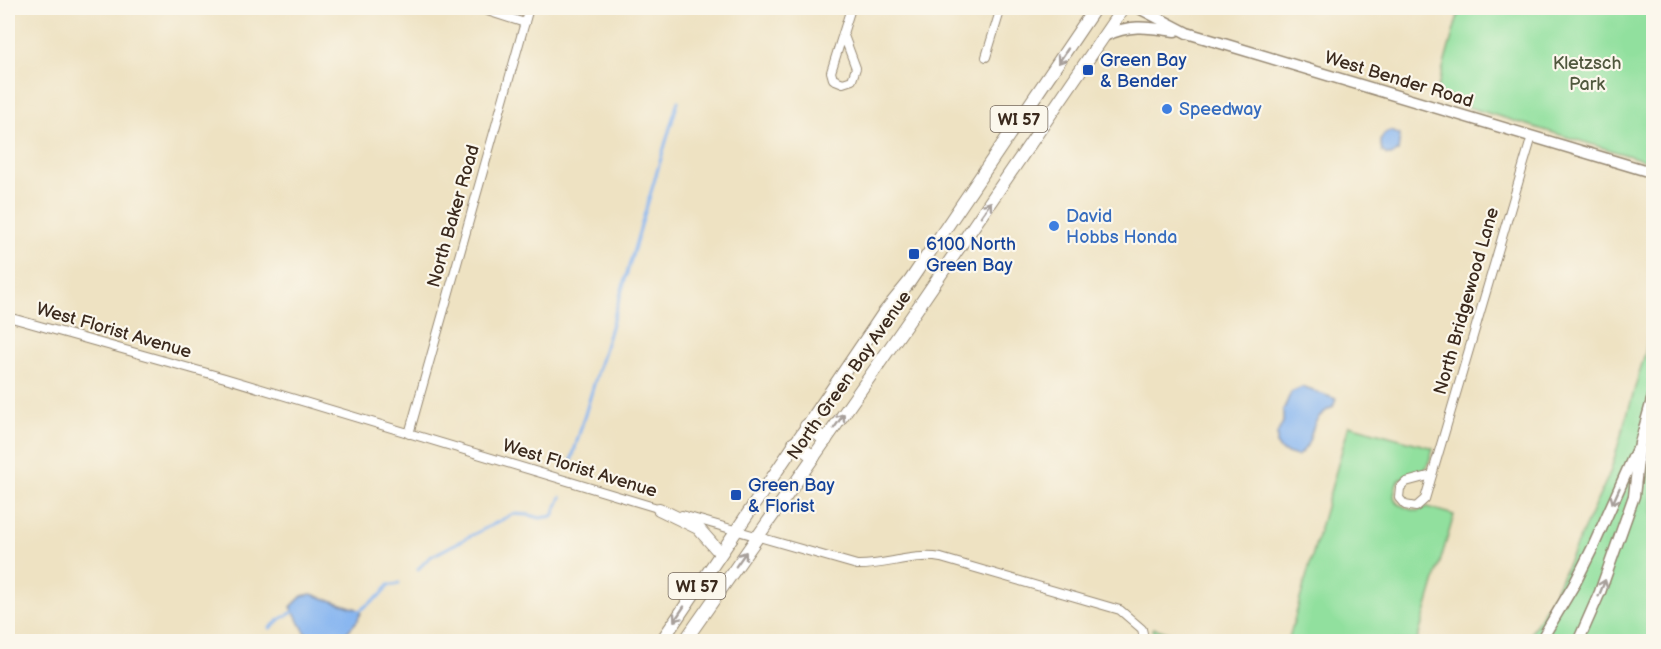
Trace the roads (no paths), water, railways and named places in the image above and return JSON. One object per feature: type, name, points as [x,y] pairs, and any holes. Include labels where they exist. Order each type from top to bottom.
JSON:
[{"type":"main road","name":"North Green Bay Avenue","points":[[660,642],[794,443],[914,275],[1095,8]]},
{"type":"main road","name":"North Green Bay Avenue","points":[[684,642],[1123,8]]},
{"type":"main road","points":[[806,426],[826,440]]},
{"type":"main road","points":[[794,443],[814,457]]},
{"type":"main road","points":[[659,509],[698,528],[720,553]]},
{"type":"street","points":[[478,8],[525,22]]},
{"type":"street","name":"North Baker Road","points":[[409,434],[529,8]]},
{"type":"street","points":[[843,33],[856,68],[852,80],[843,83],[833,79],[831,72],[843,33],[851,8]]},
{"type":"street","points":[[986,57],[1001,8]]},
{"type":"street","name":"West Bender Road","points":[[1139,8],[1187,33],[1653,173]]},
{"type":"street","points":[[1104,36],[1119,29],[1139,26],[1187,33]]},
{"type":"street","name":"North Bridgewood Lane","points":[[1432,476],[1532,136]]},
{"type":"street","name":"West Florist Avenue","points":[[8,317],[225,378],[659,509],[857,565],[878,565],[924,557],[941,558],[1120,610],[1142,629],[1145,642]]},
{"type":"street","points":[[1578,642],[1600,592],[1634,496],[1640,443],[1653,393]]},
{"type":"street","points":[[1540,642],[1593,547],[1640,443]]},
{"type":"water","points":[[1391,131],[1400,135],[1398,151],[1393,155],[1387,155],[1382,151],[1381,141],[1385,134]]},
{"type":"water","points":[[1302,387],[1336,399],[1333,407],[1318,418],[1308,444],[1297,456],[1281,451],[1277,445],[1277,434],[1283,422],[1283,411],[1291,392]]},
{"type":"water","points":[[311,594],[357,609],[361,613],[339,641],[310,641],[291,607],[302,596]]},
{"type":"waterway","points":[[570,465],[678,101]]},
{"type":"waterway","points":[[418,569],[430,557],[513,514],[540,518],[553,516],[561,497]]},
{"type":"waterway","points":[[355,611],[359,611],[382,594],[388,585],[399,583]]},
{"type":"waterway","points":[[270,628],[295,611]]},
{"type":"place","name":"Green Bay & Bender","points":[[1088,70]]},
{"type":"place","name":"Speedway","points":[[1167,109]]},
{"type":"place","name":"David Hobbs Honda","points":[[1054,226]]},
{"type":"place","name":"6100 North Green Bay","points":[[914,254]]},
{"type":"place","name":"Green Bay & Florist","points":[[736,495]]},
{"type":"park label","name":"Kletzsch Park","points":[[1587,73]]}]
